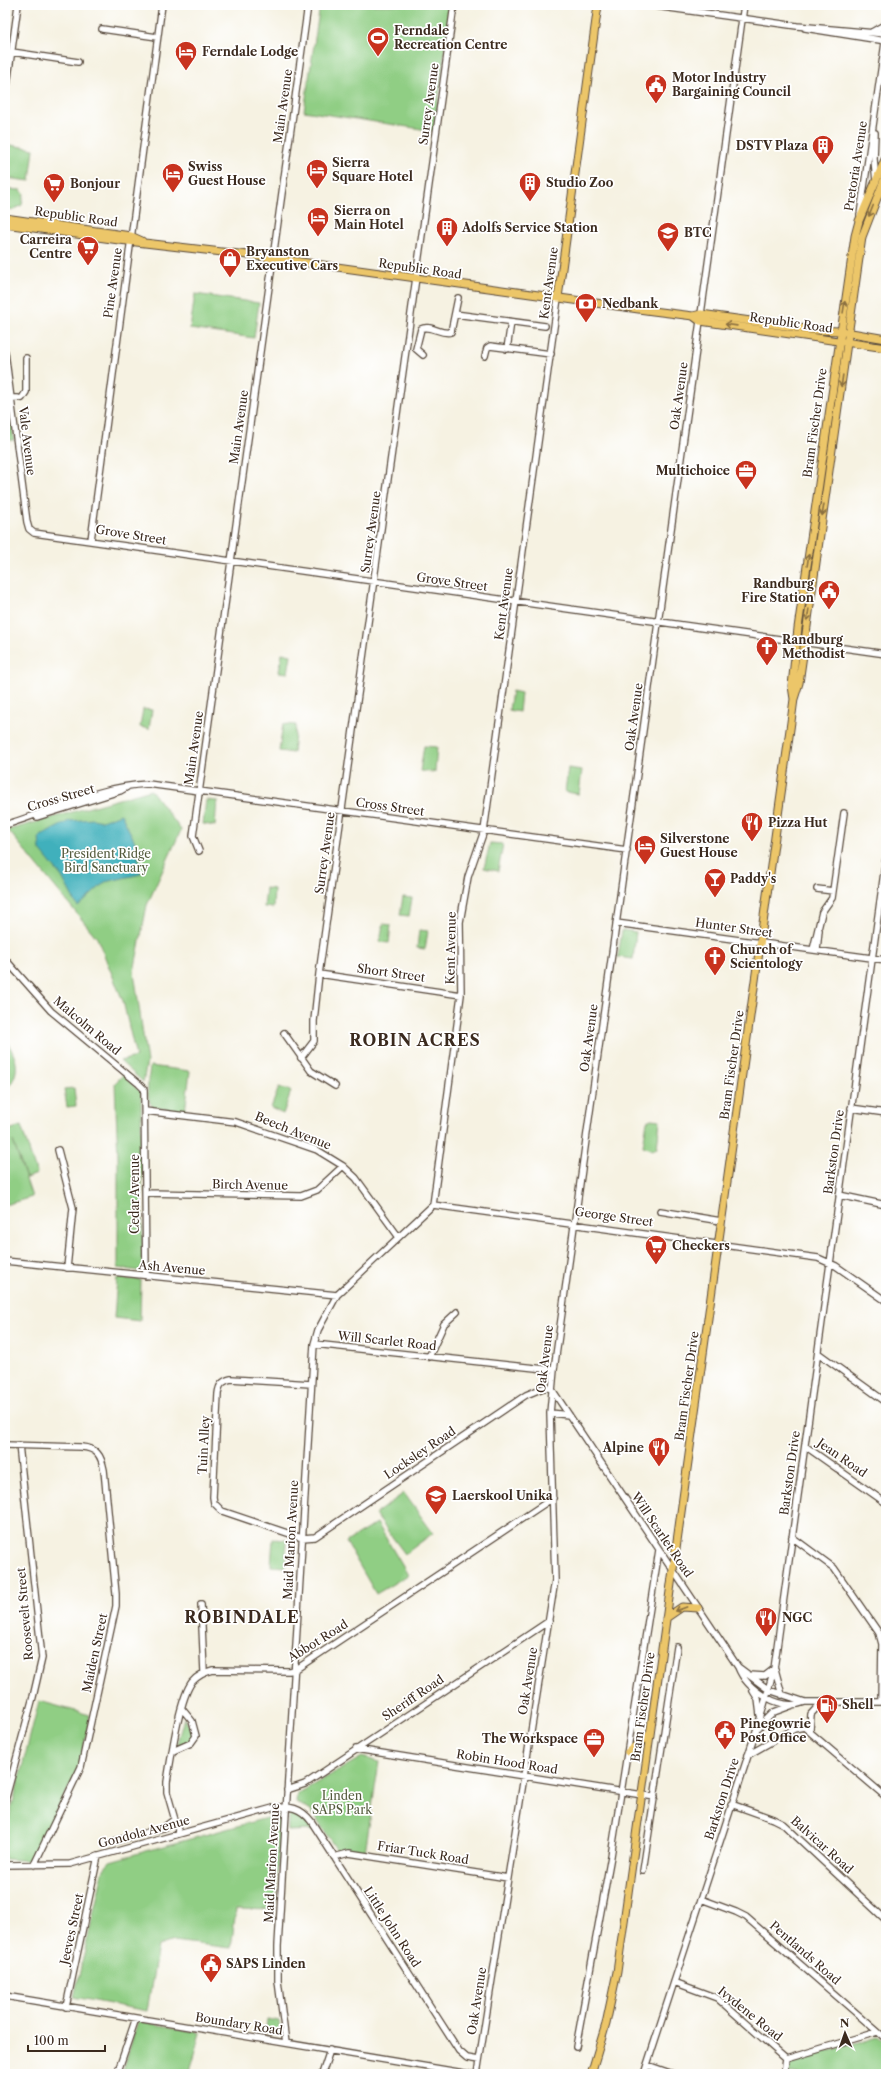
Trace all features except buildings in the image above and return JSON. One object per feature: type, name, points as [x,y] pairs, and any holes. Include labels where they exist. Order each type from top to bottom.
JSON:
[{"type":"main road","name":"Kent Avenue","points":[[558,298],[598,5]]},
{"type":"main road","name":"Bram Fischer Drive","points":[[800,641],[840,331],[855,236],[859,221],[886,157]]},
{"type":"main road","name":"Bram Fischer Drive","points":[[591,2074],[603,2036],[614,1992],[794,699],[792,686],[848,343],[862,238],[886,175]]},
{"type":"main road","name":"Republic Road","points":[[5,218],[131,238],[144,242],[274,258],[417,280],[694,316],[848,343],[886,348]]},
{"type":"main road","name":"Republic Road","points":[[5,224],[131,238]]},
{"type":"main road","name":"Republic Road","points":[[701,318],[814,330],[840,331],[886,339]]},
{"type":"main road","points":[[666,1618],[682,1607],[698,1608]]},
{"type":"main road","points":[[628,1752],[650,1734]]},
{"type":"street","points":[[5,100],[18,5]]},
{"type":"street","name":"Pine Avenue","points":[[90,540],[162,5]]},
{"type":"street","name":"Main Avenue","points":[[199,851],[193,836],[308,5]]},
{"type":"street","name":"Surrey Avenue","points":[[301,1058],[314,1041],[314,1021],[319,974],[375,582],[454,5]]},
{"type":"street","points":[[648,5],[797,26],[870,32],[886,35]]},
{"type":"street","name":"Oak Avenue","points":[[477,2074],[555,1575],[550,1413],[554,1370],[744,5]]},
{"type":"street","points":[[870,32],[877,30],[886,24]]},
{"type":"street","points":[[797,26],[812,30],[886,41]]},
{"type":"street","points":[[102,29],[157,37]]},
{"type":"street","name":"Pretoria Avenue","points":[[859,221],[886,35]]},
{"type":"street","points":[[12,52],[78,62]]},
{"type":"street","name":"Pretoria Avenue","points":[[875,114],[874,159],[878,194]]},
{"type":"street","points":[[423,355],[416,349],[421,329],[426,327],[446,333],[451,332],[458,298]]},
{"type":"street","name":"Kent Avenue","points":[[433,1204],[461,994],[459,943],[464,896],[468,877],[484,831],[558,298]]},
{"type":"street","points":[[455,314],[545,326]]},
{"type":"street","points":[[507,349],[511,322]]},
{"type":"street","points":[[485,356],[488,347],[551,354]]},
{"type":"street","name":"Vale Avenue","points":[[5,352],[27,522],[31,531]]},
{"type":"street","points":[[11,398],[20,398],[26,392],[26,358]]},
{"type":"street","name":"Grove Street","points":[[31,531],[37,534],[90,540],[231,562],[886,654]]},
{"type":"street","name":"Cross Street","points":[[5,825],[35,818],[120,791],[127,787],[148,784],[342,812],[627,850]]},
{"type":"street","points":[[815,950],[822,912],[830,902],[833,891],[844,813]]},
{"type":"street","name":"Barkston Drive","points":[[644,2074],[760,1719],[774,1667],[886,858]]},
{"type":"street","points":[[817,889],[833,891]]},
{"type":"street","name":"Hunter Street","points":[[616,923],[886,960]]},
{"type":"street","name":"Malcolm Road","points":[[5,959],[51,1011],[139,1084],[145,1092],[145,1111]]},
{"type":"street","name":"Short Street","points":[[319,974],[461,994]]},
{"type":"street","points":[[284,1033],[311,1071],[335,1086]]},
{"type":"street","points":[[851,1108],[886,1113]]},
{"type":"street","name":"Beech Avenue","points":[[145,1111],[245,1124],[317,1150],[343,1166],[367,1192],[398,1236]]},
{"type":"street","name":"Cedar Avenue","points":[[145,1111],[146,1276]]},
{"type":"street","points":[[58,1150],[73,1208],[67,1268]]},
{"type":"street","name":"Birch Avenue","points":[[146,1193],[301,1196],[317,1190],[343,1166]]},
{"type":"street","points":[[839,1195],[886,1205]]},
{"type":"street","name":"George Street","points":[[433,1204],[818,1258],[830,1262],[886,1301]]},
{"type":"street","name":"Maid Marion Avenue","points":[[286,2043],[278,1967],[286,1806],[314,1344],[318,1330],[337,1295],[433,1204]]},
{"type":"street","points":[[660,1212],[721,1221]]},
{"type":"street","name":"Ash Avenue","points":[[5,1261],[337,1295]]},
{"type":"street","points":[[429,1357],[444,1324],[457,1312]]},
{"type":"street","name":"Will Scarlet Road","points":[[314,1344],[554,1370]]},
{"type":"street","points":[[818,1353],[886,1402]]},
{"type":"street","name":"Tuin Alley","points":[[302,1538],[222,1511],[214,1503],[213,1497],[218,1394],[220,1384],[225,1380],[231,1379],[311,1384]]},
{"type":"street","name":"Locksley Road","points":[[302,1538],[318,1535],[526,1395],[543,1388],[552,1388]]},
{"type":"street","name":"Will Scarlet Road","points":[[552,1388],[569,1416],[738,1667],[742,1677],[750,1686],[767,1697],[795,1704]]},
{"type":"street","points":[[550,1413],[569,1416]]},
{"type":"street","points":[[5,1444],[19,1445]]},
{"type":"street","name":"Maiden Street","points":[[19,1445],[82,1447],[96,1450],[102,1462],[117,1602],[81,1767],[77,1779],[34,1865]]},
{"type":"street","name":"Roosevelt Street","points":[[5,1801],[42,1658],[19,1445]]},
{"type":"street","name":"Jean Road","points":[[805,1446],[886,1503]]},
{"type":"street","name":"Abbot Road","points":[[204,1672],[225,1670],[286,1672],[295,1670],[553,1498]]},
{"type":"street","points":[[756,1730],[774,1712],[795,1704],[805,1702],[884,1702],[882,1644],[879,1633],[834,1568],[792,1537]]},
{"type":"street","name":"Bram Fischer Drive","points":[[576,2047],[628,1752],[659,1550]]},
{"type":"street","points":[[179,1834],[167,1787],[173,1751],[188,1688],[197,1677],[204,1672],[201,1604]]},
{"type":"street","name":"Sheriff Road","points":[[287,1790],[305,1784],[549,1621]]},
{"type":"street","name":"Bram Fischer Drive","points":[[643,1871],[677,1646]]},
{"type":"street","name":"Will Scarlet Road","points":[[738,1667],[769,1690],[805,1702]]},
{"type":"street","points":[[749,1675],[764,1676],[774,1667],[782,1695]]},
{"type":"street","points":[[750,1686],[758,1698],[760,1719]]},
{"type":"street","points":[[810,1730],[812,1714],[822,1702]]},
{"type":"street","points":[[173,1751],[190,1743],[196,1736],[194,1726],[182,1710]]},
{"type":"street","points":[[748,1755],[794,1728],[802,1727],[810,1730],[886,1797]]},
{"type":"street","name":"Robin Hood Road","points":[[356,1749],[654,1797]]},
{"type":"street","name":"Balvicar Road","points":[[732,1804],[784,1824],[886,1920]]},
{"type":"street","name":"Gondola Avenue","points":[[5,1864],[66,1865],[273,1808],[286,1806]]},
{"type":"street","name":"Little John Road","points":[[286,1806],[297,1808],[307,1816],[459,2051],[467,2058],[479,2060]]},
{"type":"street","points":[[115,1841],[163,1828],[175,1819]]},
{"type":"street","name":"Friar Tuck Road","points":[[334,1857],[349,1853],[508,1878]]},
{"type":"street","name":"Jeeves Street","points":[[66,2007],[98,1856]]},
{"type":"street","name":"Pentlands Road","points":[[701,1899],[746,1917],[886,2039]]},
{"type":"street","name":"Ivydene Road","points":[[674,1982],[717,1998],[786,2058]]},
{"type":"street","name":"Boundary Road","points":[[5,1996],[330,2050],[450,2072],[470,2074]]},
{"type":"street","points":[[117,2074],[136,2018]]},
{"type":"street","points":[[784,2074],[786,2058],[877,2032]]},
{"type":"street","points":[[322,2074],[330,2050]]},
{"type":"street","points":[[647,2065],[673,2074]]},
{"type":"green space","name":"Ferndale Recreation Centre","points":[[320,5],[451,5],[434,131],[304,111]]},
{"type":"green space","points":[[5,144],[34,149],[30,181],[5,178]]},
{"type":"green space","points":[[5,189],[21,190],[24,194],[22,205],[13,210],[5,208]]},
{"type":"green space","points":[[195,294],[259,303],[254,338],[190,329]]},
{"type":"green space","points":[[5,376],[14,440],[5,441]]},
{"type":"green space","points":[[282,653],[291,655],[288,673],[279,672]]},
{"type":"green space","points":[[512,691],[521,693],[519,712],[509,710]]},
{"type":"green space","points":[[143,709],[152,710],[149,729],[140,727]]},
{"type":"green space","points":[[283,724],[296,725],[293,753],[279,751]]},
{"type":"green space","points":[[424,746],[437,747],[435,772],[420,771]]},
{"type":"green space","points":[[568,768],[582,770],[579,794],[565,792]]},
{"type":"green space","name":"President Ridge Bird Sanctuary","points":[[151,790],[181,830],[147,905],[134,972],[147,1062],[143,1082],[120,1061],[136,1057],[123,1001],[97,938],[8,830]]},
{"type":"green space","points":[[206,800],[217,801],[215,826],[203,824]]},
{"type":"green space","points":[[490,843],[503,844],[498,871],[484,868]]},
{"type":"green space","points":[[266,888],[274,889],[273,908],[264,907]]},
{"type":"green space","points":[[403,897],[412,898],[409,916],[400,915]]},
{"type":"green space","points":[[383,924],[391,925],[389,943],[380,942]]},
{"type":"green space","points":[[419,930],[428,931],[425,949],[417,948]]},
{"type":"green space","points":[[622,930],[636,932],[633,959],[618,957]]},
{"type":"green space","points":[[5,1038],[13,1052],[16,1071],[11,1084],[5,1091]]},
{"type":"green space","points":[[150,1066],[190,1071],[185,1112],[153,1107],[150,1103],[148,1093]]},
{"type":"green space","points":[[123,1075],[141,1092],[143,1268],[139,1271],[118,1268],[118,1158],[115,1083]]},
{"type":"green space","points":[[279,1087],[291,1091],[283,1114],[271,1108]]},
{"type":"green space","points":[[74,1088],[76,1106],[67,1107],[64,1089]]},
{"type":"green space","points":[[651,1119],[660,1120],[657,1148],[652,1150],[643,1146],[647,1121]]},
{"type":"green space","points":[[21,1126],[37,1174],[26,1178],[13,1141],[32,1197],[5,1205],[5,1131]]},
{"type":"green space","points":[[117,1278],[141,1280],[140,1321],[114,1318]]},
{"type":"green space","points":[[404,1493],[433,1533],[405,1554],[375,1514]]},
{"type":"green space","points":[[377,1523],[408,1575],[376,1594],[346,1542]]},
{"type":"green space","points":[[273,1539],[287,1540],[285,1567],[271,1566]]},
{"type":"green space","points":[[39,1701],[90,1715],[80,1766],[31,1861],[5,1859],[5,1834]]},
{"type":"green space","points":[[184,1718],[194,1731],[191,1740],[176,1747]]},
{"type":"green space","name":"Linden SAPS Park","points":[[362,1757],[379,1762],[365,1852],[347,1849],[338,1852],[311,1811],[296,1802],[297,1794]]},
{"type":"green space","points":[[294,1811],[303,1815],[314,1830],[288,1831],[288,1817]]},
{"type":"green space","points":[[281,1814],[275,1910],[236,1909],[231,1948],[173,1941],[158,1946],[147,2011],[74,1997],[104,1868],[110,1861]]},
{"type":"green space","points":[[267,2019],[279,2021],[280,2034],[266,2032]]},
{"type":"green space","points":[[138,2021],[201,2033],[189,2074],[122,2074]]},
{"type":"green space","points":[[878,2036],[886,2043],[886,2074],[788,2074],[790,2063]]},
{"type":"water","points":[[121,814],[136,844],[141,874],[105,882],[78,907],[62,877],[40,850],[39,837],[69,821],[93,819],[102,821]]},
{"type":"place","name":"Ferndale Recreation Centre","points":[[378,58]]},
{"type":"place","name":"Ferndale Lodge","points":[[186,72]]},
{"type":"place","name":"Motor Industry Bargaining Council","points":[[656,104]]},
{"type":"place","name":"DSTV Plaza","points":[[823,166]]},
{"type":"place","name":"Sierra Square Hotel","points":[[317,190]]},
{"type":"place","name":"Swiss Guest House","points":[[173,194]]},
{"type":"place","name":"Studio Zoo","points":[[530,202]]},
{"type":"place","name":"Bonjour","points":[[54,204]]},
{"type":"place","name":"Sierra on Main Hotel","points":[[318,238]]},
{"type":"place","name":"Adolfs Service Station","points":[[447,248]]},
{"type":"place","name":"BTC","points":[[668,252]]},
{"type":"place","name":"Carreira Centre","points":[[88,266]]},
{"type":"place","name":"Bryanston Executive Cars","points":[[230,278]]},
{"type":"place","name":"Nedbank","points":[[586,324]]},
{"type":"place","name":"Multichoice","points":[[746,490]]},
{"type":"place","name":"Randburg Fire Station","points":[[829,610]]},
{"type":"place","name":"Randburg Methodist","points":[[767,666]]},
{"type":"place","name":"Pizza Hut","points":[[752,842]]},
{"type":"place","name":"Silverstone Guest House","points":[[645,866]]},
{"type":"place","name":"Paddy's","points":[[715,898]]},
{"type":"place","name":"Church of Scientology","points":[[715,976]]},
{"type":"place","name":"Checkers","points":[[656,1266]]},
{"type":"place","name":"Alpine","points":[[659,1468]]},
{"type":"place","name":"Laerskool Unika","points":[[436,1516]]},
{"type":"place","name":"NGC","points":[[766,1638]]},
{"type":"place","name":"Shell","points":[[827,1724]]},
{"type":"place","name":"Pinegowrie Post Office","points":[[725,1750]]},
{"type":"place","name":"The Workspace","points":[[594,1758]]},
{"type":"place","name":"SAPS Linden","points":[[211,1984]]},
{"type":"district","name":"ROBIN ACRES","points":[[415,1040]]},
{"type":"district","name":"ROBINDALE","points":[[242,1617]]}]
